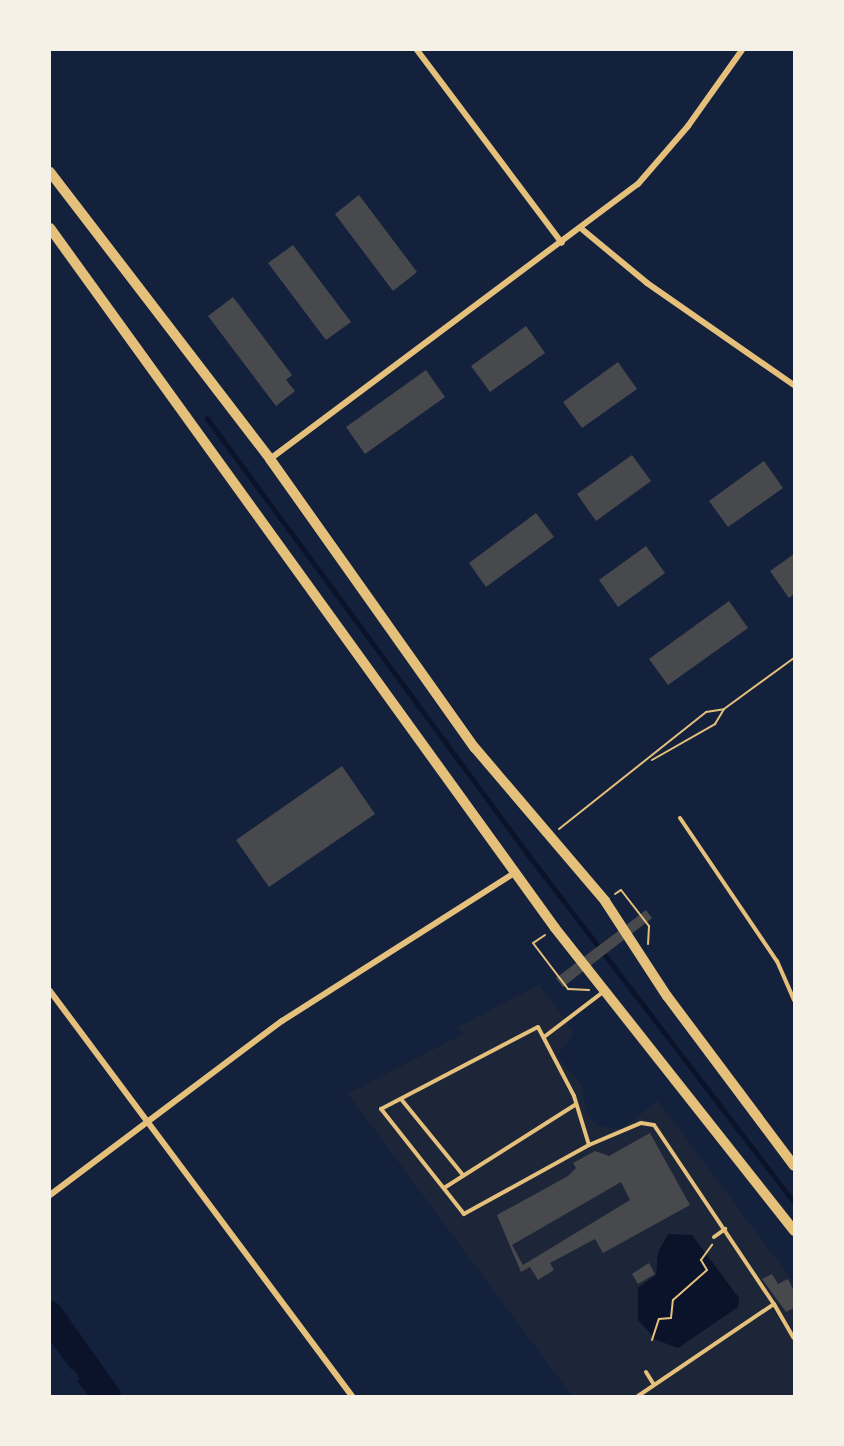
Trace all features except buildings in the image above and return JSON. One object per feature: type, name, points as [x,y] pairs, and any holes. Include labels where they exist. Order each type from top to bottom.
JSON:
[{"type":"main road","points":[[50,172],[270,459],[475,748],[551,835],[794,1164]]},
{"type":"main road","points":[[50,228],[516,872],[795,1231]]},
{"type":"street","points":[[417,50],[562,243]]},
{"type":"street","points":[[270,459],[562,243],[583,230],[665,155],[742,50]]},
{"type":"street","points":[[583,230],[647,283],[795,385]]},
{"type":"street","points":[[50,1195],[282,1021],[516,872]]},
{"type":"street","points":[[50,991],[352,1396]]},
{"type":"lane","points":[[680,818],[777,961],[795,1000]]},
{"type":"lane","points":[[544,1037],[606,990]]},
{"type":"lane","points":[[589,1145],[575,1105],[544,1037],[537,1027],[381,1109],[464,1214],[589,1145],[641,1123],[654,1125],[795,1338]]},
{"type":"lane","points":[[401,1099],[463,1176]]},
{"type":"lane","points":[[444,1188],[575,1105]]},
{"type":"lane","points":[[714,1237],[725,1229]]},
{"type":"lane","points":[[638,1396],[653,1383],[774,1304]]},
{"type":"lane","points":[[646,1372],[653,1383]]},
{"type":"path","points":[[652,760],[715,724],[724,709],[795,658]]},
{"type":"path","points":[[551,835],[652,760],[706,712],[724,709]]},
{"type":"path","points":[[621,890],[649,926]]},
{"type":"path","points":[[533,943],[568,989]]},
{"type":"path","points":[[652,1340],[659,1319],[671,1318],[673,1300],[707,1270],[701,1260],[709,1254]]},
{"type":"shaded area","points":[[539,985],[574,1032],[557,1056],[582,1086],[586,1112],[597,1126],[621,1129],[658,1101],[794,1283],[794,1396],[572,1396],[348,1094],[463,1034],[458,1027]]},
{"type":"shaded area","points":[[668,1234],[692,1235],[739,1298],[738,1307],[678,1348],[656,1340],[638,1320],[638,1288],[656,1275],[658,1252]]},
{"type":"shaded area","points":[[50,1313],[84,1359],[72,1370],[50,1341]]},
{"type":"shaded area","points":[[91,1371],[109,1396],[89,1396],[77,1381]]},
{"type":"waterway","points":[[207,418],[528,854],[794,1202]]},
{"type":"waterway","points":[[50,1314],[108,1396]]}]
